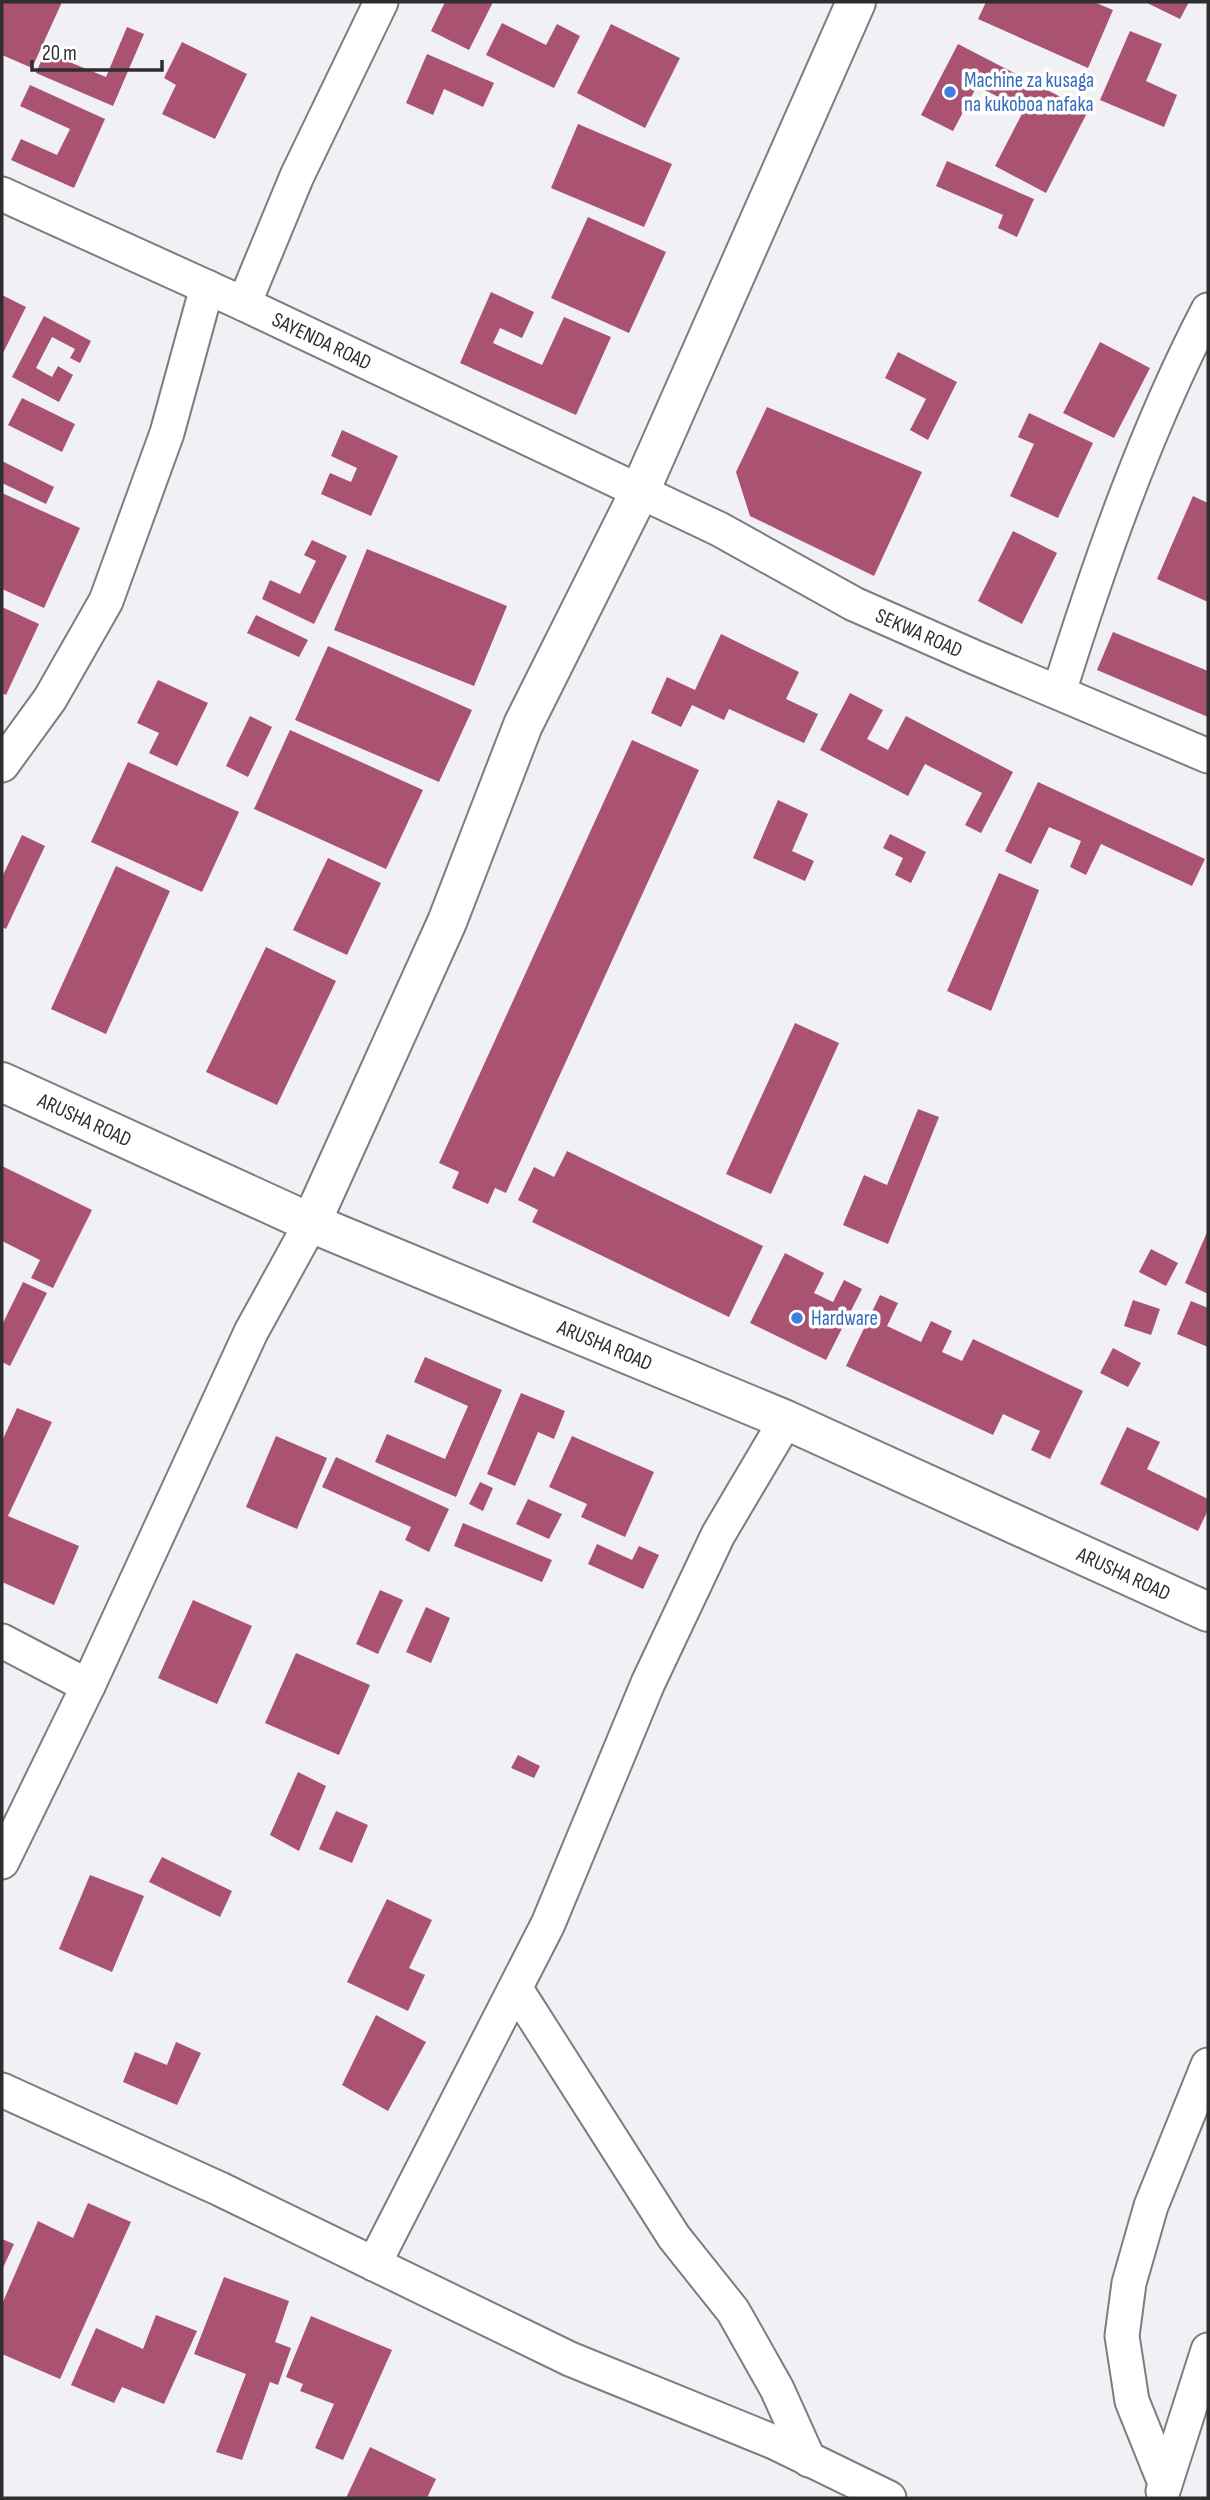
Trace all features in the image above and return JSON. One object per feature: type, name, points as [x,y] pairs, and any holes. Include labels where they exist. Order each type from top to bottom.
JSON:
[{"type":"street","points":[[244,304],[297,176],[381,2]]},
{"type":"street","points":[[2,1863],[88,1686],[245,1344],[311,1223],[447,922],[523,724],[640,491],[856,2]]},
{"type":"street","name":"SAYENDA ROAD","points":[[2,194],[244,304],[640,491]]},
{"type":"street","points":[[2,765],[50,699],[106,601],[167,433],[207,287]]},
{"type":"street","points":[[1059,692],[1090,594],[1134,478],[1182,360],[1208,310]]},
{"type":"street","name":"SEKWA ROAD","points":[[640,491],[719,529],[855,604],[1208,756]]},
{"type":"street","name":"ARUSHA ROAD","points":[[2,1082],[311,1223],[786,1420],[1208,1612]]},
{"type":"street","points":[[374,2264],[548,1924],[648,1683],[712,1548],[786,1420]]},
{"type":"street","points":[[2,1641],[88,1686]]},
{"type":"street","points":[[516,1989],[674,2237],[733,2311],[777,2389],[809,2460]]},
{"type":"street","points":[[1163,2491],[1132,2401],[1122,2336],[1129,2283],[1151,2206],[1208,2065]]},
{"type":"street","points":[[2,2090],[220,2189],[570,2359],[774,2442],[889,2498]]},
{"type":"street","points":[[1163,2491],[1208,2350]]},
{"type":"building","points":[[2,2],[62,2],[32,68],[2,55]]},
{"type":"building","points":[[445,2],[493,2],[469,50],[431,31]]},
{"type":"building","points":[[986,2],[1094,2],[1113,10],[1088,68],[978,19]]},
{"type":"building","points":[[1145,2],[1189,2],[1180,19]]},
{"type":"building","points":[[502,23],[546,45],[557,24],[580,36],[554,88],[486,55]]},
{"type":"building","points":[[611,24],[680,58],[645,128],[577,93]]},
{"type":"building","points":[[127,27],[144,34],[113,106],[36,73],[45,52],[106,77]]},
{"type":"building","points":[[1130,31],[1162,44],[1146,81],[1177,95],[1164,127],[1100,100]]},
{"type":"building","points":[[182,42],[247,74],[215,139],[162,114],[176,85],[164,78]]},
{"type":"building","points":[[958,44],[1088,111],[1046,193],[995,166],[1024,110],[977,86],[953,131],[921,115]]},
{"type":"building","points":[[427,54],[494,83],[483,107],[444,89],[433,115],[406,103]]},
{"type":"building","points":[[30,85],[105,119],[74,188],[11,160],[21,139],[57,155],[70,129],[20,106]]},
{"type":"building","points":[[578,124],[672,164],[644,227],[551,188]]},
{"type":"building","points":[[947,161],[1034,199],[1017,237],[998,228],[1003,215],[936,186]]},
{"type":"building","points":[[588,217],[666,252],[629,333],[551,298]]},
{"type":"building","points":[[491,292],[534,312],[522,338],[500,328],[493,343],[542,365],[564,317],[611,337],[576,415],[460,363]]},
{"type":"building","points":[[2,295],[26,307],[2,355]]},
{"type":"building","points":[[44,316],[91,341],[80,363],[70,358],[75,349],[52,337],[36,368],[52,377],[58,366],[73,375],[59,402],[12,377]]},
{"type":"building","points":[[1100,342],[1150,368],[1114,438],[1063,413]]},
{"type":"building","points":[[898,352],[957,382],[928,440],[910,430],[926,399],[885,378]]},
{"type":"building","points":[[22,398],[75,424],[62,452],[8,425]]},
{"type":"building","points":[[767,407],[922,472],[874,576],[750,516],[736,472]]},
{"type":"building","points":[[1029,413],[1093,443],[1058,518],[1010,496],[1034,444],[1018,437]]},
{"type":"building","points":[[342,430],[398,456],[371,516],[321,494],[330,473],[351,482],[357,468],[331,456]]},
{"type":"building","points":[[2,461],[54,487],[46,504],[2,483]]},
{"type":"building","points":[[2,493],[80,528],[44,608],[2,589]]},
{"type":"building","points":[[1193,496],[1208,503],[1208,602],[1157,579]]},
{"type":"building","points":[[1013,531],[1057,553],[1022,624],[978,601]]},
{"type":"building","points":[[312,540],[347,556],[314,624],[262,599],[270,580],[300,594],[316,561],[304,555]]},
{"type":"building","points":[[367,549],[507,606],[474,686],[334,630]]},
{"type":"building","points":[[2,607],[39,624],[6,695],[2,693]]},
{"type":"building","points":[[256,615],[308,640],[299,657],[247,633]]},
{"type":"building","points":[[1113,632],[1208,671],[1208,717],[1097,670]]},
{"type":"building","points":[[721,634],[799,672],[786,699],[818,714],[804,743],[729,709],[724,720],[692,705],[681,727],[651,713],[667,677],[695,690]]},
{"type":"building","points":[[328,646],[472,710],[439,782],[295,720]]},
{"type":"building","points":[[158,680],[208,703],[177,766],[149,753],[159,733],[137,723]]},
{"type":"building","points":[[850,693],[883,710],[867,739],[888,750],[906,716],[1013,772],[981,833],[965,825],[982,793],[925,764],[908,796],[820,750]]},
{"type":"building","points":[[250,716],[272,727],[248,777],[226,766]]},
{"type":"building","points":[[290,730],[423,790],[386,869],[254,809]]},
{"type":"building","points":[[632,740],[699,770],[506,1193],[495,1188],[488,1204],[452,1188],[459,1172],[439,1163]]},
{"type":"building","points":[[128,762],[239,812],[202,892],[91,842]]},
{"type":"building","points":[[1038,782],[1205,859],[1192,886],[1101,844],[1086,875],[1070,867],[1081,841],[1049,827],[1031,864],[1005,851]]},
{"type":"building","points":[[778,800],[808,814],[792,851],[814,861],[805,881],[753,858]]},
{"type":"building","points":[[890,834],[926,852],[911,883],[895,875],[903,858],[883,848]]},
{"type":"building","points":[[22,835],[45,846],[6,929],[2,927],[2,877]]},
{"type":"building","points":[[328,858],[381,883],[347,955],[293,930]]},
{"type":"building","points":[[116,866],[170,891],[106,1034],[51,1009]]},
{"type":"building","points":[[999,873],[1039,890],[991,1011],[947,991]]},
{"type":"building","points":[[266,947],[336,981],[277,1105],[206,1072]]},
{"type":"building","points":[[795,1023],[839,1043],[771,1194],[726,1174]]},
{"type":"building","points":[[918,1109],[939,1117],[888,1244],[843,1225],[864,1175],[887,1185]]},
{"type":"building","points":[[567,1151],[763,1246],[729,1317],[532,1222],[538,1210],[518,1200],[534,1167],[554,1177]]},
{"type":"building","points":[[2,1166],[92,1210],[53,1288],[31,1278],[40,1260],[2,1241]]},
{"type":"building","points":[[1208,1230],[1208,1294],[1185,1283]]},
{"type":"building","points":[[1151,1249],[1178,1263],[1166,1286],[1139,1272]]},
{"type":"building","points":[[785,1253],[824,1273],[814,1293],[833,1302],[844,1280],[862,1289],[826,1360],[750,1323]]},
{"type":"building","points":[[23,1282],[47,1293],[10,1366],[2,1362],[2,1325]]},
{"type":"building","points":[[880,1295],[898,1303],[887,1326],[921,1342],[931,1321],[952,1331],[942,1352],[962,1361],[973,1339],[1083,1391],[1050,1459],[1031,1450],[1040,1431],[1003,1414],[993,1435],[846,1366]]},
{"type":"building","points":[[1133,1300],[1160,1309],[1151,1335],[1124,1326]]},
{"type":"building","points":[[1191,1301],[1208,1308],[1208,1347],[1177,1334]]},
{"type":"building","points":[[1113,1348],[1141,1363],[1128,1387],[1100,1373]]},
{"type":"building","points":[[425,1357],[502,1390],[456,1497],[375,1462],[387,1434],[445,1459],[468,1406],[414,1382]]},
{"type":"building","points":[[521,1393],[565,1411],[554,1439],[538,1432],[515,1486],[487,1474]]},
{"type":"building","points":[[17,1408],[52,1422],[8,1516],[79,1546],[54,1605],[2,1582],[2,1441]]},
{"type":"building","points":[[1127,1427],[1160,1442],[1147,1469],[1208,1499],[1208,1510],[1198,1531],[1100,1484]]},
{"type":"building","points":[[276,1436],[327,1458],[297,1529],[246,1507]]},
{"type":"building","points":[[572,1436],[654,1472],[625,1537],[581,1517],[587,1504],[549,1487]]},
{"type":"building","points":[[336,1457],[449,1509],[429,1552],[405,1540],[411,1527],[322,1487]]},
{"type":"building","points":[[480,1482],[493,1488],[483,1511],[469,1504]]},
{"type":"building","points":[[528,1499],[562,1514],[549,1539],[516,1524]]},
{"type":"building","points":[[463,1523],[552,1560],[542,1582],[454,1546]]},
{"type":"building","points":[[597,1544],[632,1560],[639,1546],[659,1555],[643,1589],[588,1564]]},
{"type":"building","points":[[380,1590],[403,1600],[378,1654],[356,1644]]},
{"type":"building","points":[[193,1600],[252,1626],[217,1704],[158,1678]]},
{"type":"building","points":[[426,1607],[450,1618],[431,1663],[406,1652]]},
{"type":"building","points":[[296,1653],[370,1685],[339,1755],[265,1723]]},
{"type":"building","points":[[518,1755],[540,1766],[534,1778],[511,1768]]},
{"type":"building","points":[[298,1772],[326,1786],[299,1851],[270,1835]]},
{"type":"building","points":[[336,1811],[368,1825],[352,1863],[319,1849]]},
{"type":"building","points":[[162,1857],[232,1891],[220,1917],[149,1882]]},
{"type":"building","points":[[90,1875],[144,1896],[112,1972],[59,1949]]},
{"type":"building","points":[[387,1899],[432,1920],[409,1968],[425,1975],[408,2011],[347,1982]]},
{"type":"building","points":[[376,2015],[426,2042],[388,2111],[342,2085]]},
{"type":"building","points":[[176,2042],[201,2053],[177,2105],[123,2082],[135,2052],[167,2065]]},
{"type":"building","points":[[88,2203],[131,2222],[60,2379],[2,2354],[2,2304],[38,2221],[73,2238]]},
{"type":"building","points":[[2,2239],[14,2244],[2,2270]]},
{"type":"building","points":[[224,2277],[289,2301],[275,2342],[291,2348],[278,2385],[270,2382],[242,2460],[216,2452],[246,2374],[194,2354]]},
{"type":"building","points":[[156,2315],[197,2331],[164,2404],[122,2387],[114,2403],[71,2385],[96,2328],[143,2349]]},
{"type":"building","points":[[311,2316],[392,2350],[343,2460],[315,2448],[334,2404],[300,2391],[303,2384],[286,2377]]},
{"type":"building","points":[[370,2447],[436,2479],[427,2498],[346,2498]]},
{"type":"place","name":"Machine za kusaga na kukoboa nafaka","points":[[950,92]]},
{"type":"place","name":"Hardware","points":[[797,1318]]}]
